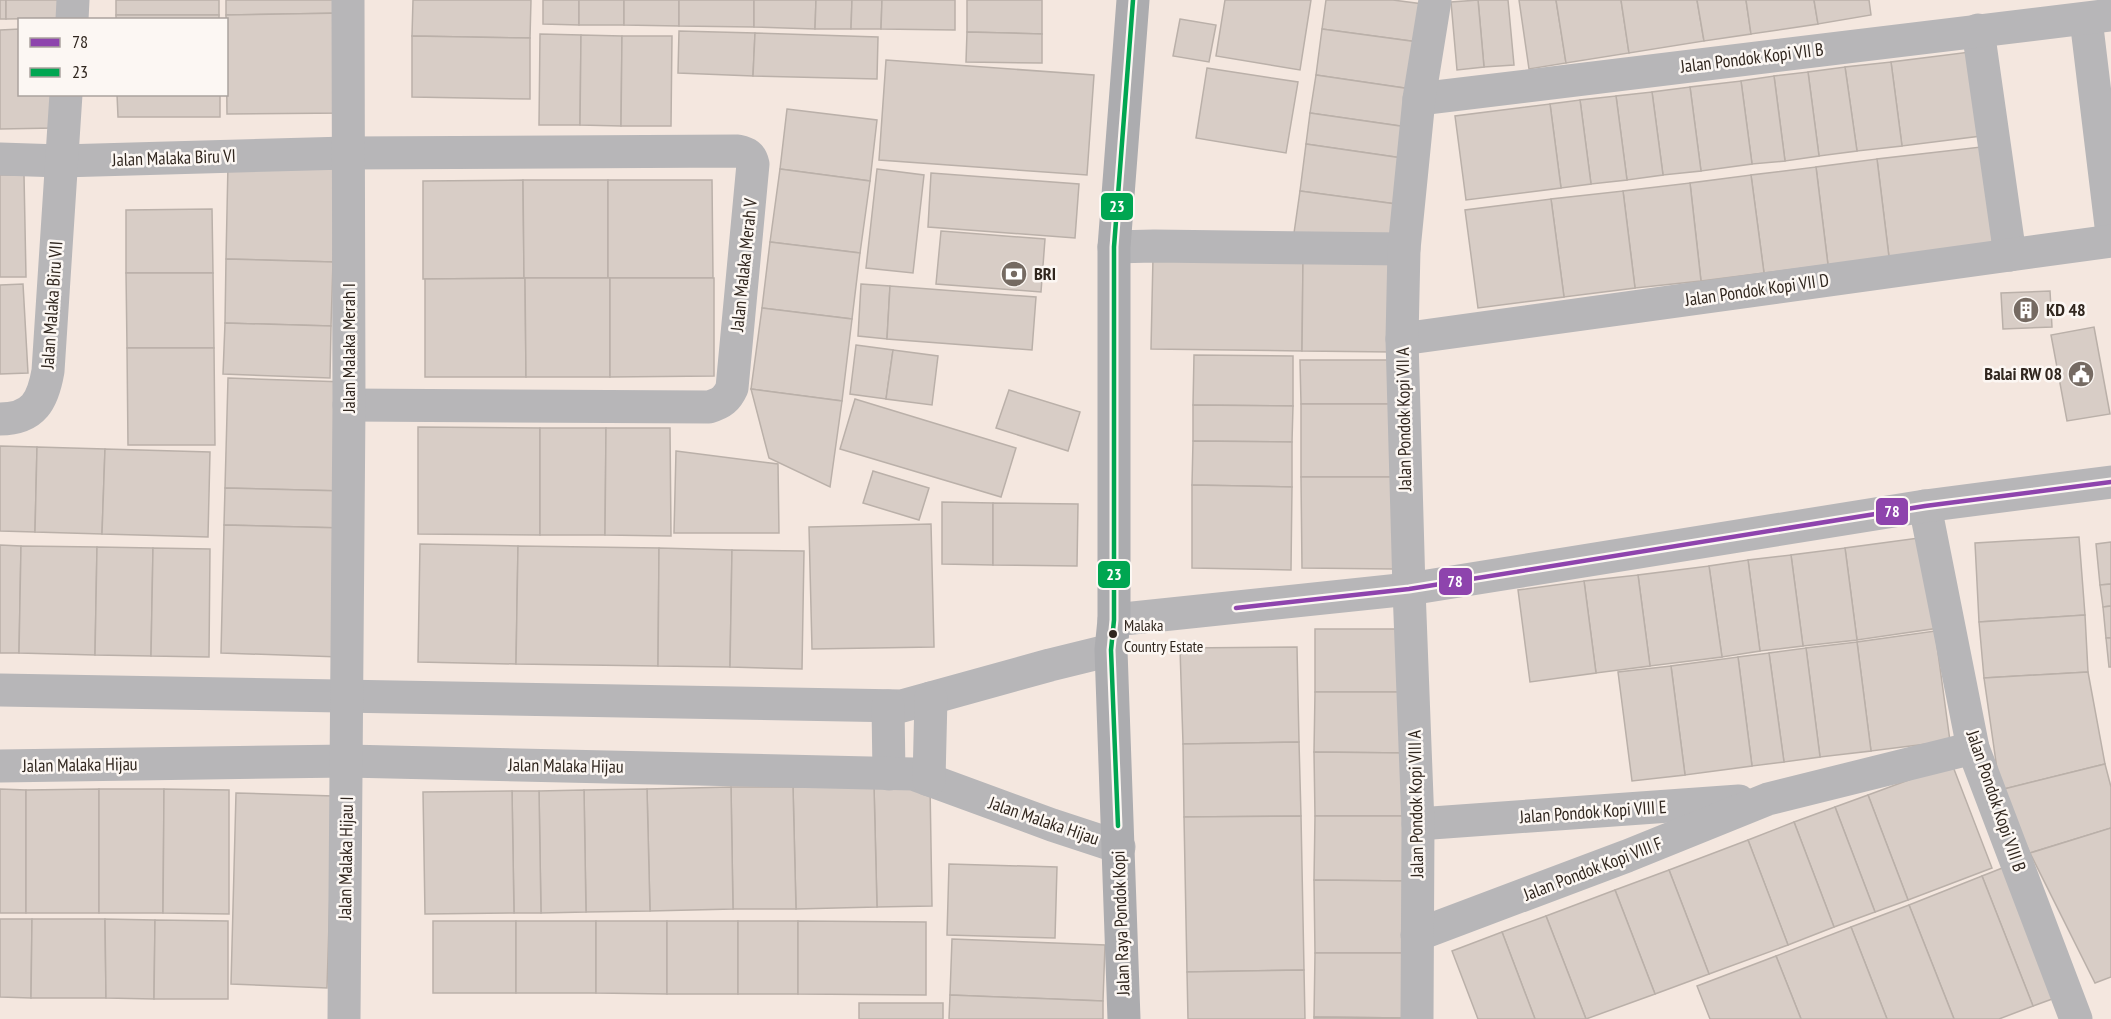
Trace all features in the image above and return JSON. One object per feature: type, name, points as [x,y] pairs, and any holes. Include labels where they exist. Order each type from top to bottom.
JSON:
[{"type":"main road","name":"Jalan Raya Pondok Kopi","points":[[1124,1019],[1113,635],[1114,247],[1133,0]]},
{"type":"street","points":[[72,18],[73,0]]},
{"type":"street","name":"Jalan Malaka Merah I","points":[[345,696],[349,405],[348,0]]},
{"type":"street","name":"Jalan Pondok Kopi VII A","points":[[1409,589],[1402,339],[1404,249],[1419,99],[1435,0]]},
{"type":"street","name":"Jalan Pondok Kopi VII B","points":[[1419,99],[1978,30],[2082,14],[2111,226]]},
{"type":"street","points":[[1978,30],[2010,255]]},
{"type":"street","name":"Jalan Malaka Biru VII","points":[[0,419],[13,419],[32,410],[45,392],[66,96]]},
{"type":"street","name":"Jalan Malaka Merah V","points":[[347,153],[738,151],[752,158],[753,164],[732,388],[727,398],[718,404],[709,407],[349,405]]},
{"type":"street","name":"Jalan Malaka Biru VI","points":[[0,159],[61,161],[347,153]]},
{"type":"street","name":"Jalan Pondok Kopi VII D","points":[[1402,339],[2111,241]]},
{"type":"street","points":[[1114,247],[1404,249]]},
{"type":"street","points":[[0,690],[902,706],[1113,635],[1925,506],[2111,482]]},
{"type":"street","name":"Jalan Pondok Kopi VIII B","points":[[1925,506],[1973,748],[2076,1019]]},
{"type":"street","name":"Jalan Pondok Kopi VIII A","points":[[1409,589],[1418,824],[1417,1019]]},
{"type":"street","name":"Jalan Malaka Hijau I","points":[[344,1019],[347,761],[345,696]]},
{"type":"street","points":[[929,780],[931,698]]},
{"type":"street","points":[[888,706],[889,774]]},
{"type":"street","points":[[1768,800],[1973,748]]},
{"type":"street","name":"Jalan Malaka Hijau","points":[[0,766],[347,761],[913,774],[1119,847]]},
{"type":"street","name":"Jalan Pondok Kopi VIII E","points":[[1418,824],[1768,800]]},
{"type":"street","name":"Jalan Pondok Kopi VIII F","points":[[1417,935],[1768,800]]},
{"type":"street","points":[[1618,810],[1627,856]]},
{"type":"building","points":[[0,0],[6,0],[6,19],[0,19]]},
{"type":"building","points":[[6,0],[68,0],[68,18],[6,19]]},
{"type":"building","points":[[116,0],[219,0],[219,15],[116,15]]},
{"type":"building","points":[[226,0],[344,0],[345,13],[226,15]]},
{"type":"building","points":[[413,0],[531,0],[530,38],[412,36]]},
{"type":"building","points":[[543,0],[579,0],[579,25],[543,24]]},
{"type":"building","points":[[579,0],[624,0],[624,25],[579,25]]},
{"type":"building","points":[[624,0],[679,0],[679,26],[624,25]]},
{"type":"building","points":[[679,0],[754,0],[754,27],[679,26]]},
{"type":"building","points":[[754,0],[816,0],[815,29],[754,27]]},
{"type":"building","points":[[816,0],[852,0],[851,29],[815,29]]},
{"type":"building","points":[[852,0],[882,0],[881,29],[851,29]]},
{"type":"building","points":[[882,0],[955,0],[955,30],[881,29]]},
{"type":"building","points":[[967,0],[1042,0],[1042,34],[967,32]]},
{"type":"building","points":[[1225,0],[1311,0],[1300,70],[1216,56]]},
{"type":"building","points":[[1326,0],[1393,0],[1423,4],[1418,42],[1322,29]]},
{"type":"building","points":[[1478,0],[1508,0],[1514,65],[1484,67]]},
{"type":"building","points":[[1478,0],[1484,67],[1457,70],[1451,2]]},
{"type":"building","points":[[1519,0],[1556,0],[1566,63],[1529,69]]},
{"type":"building","points":[[1556,0],[1621,0],[1629,53],[1566,63]]},
{"type":"building","points":[[1621,0],[1697,0],[1704,41],[1629,53]]},
{"type":"building","points":[[1697,0],[1746,0],[1751,34],[1704,41]]},
{"type":"building","points":[[1746,0],[1814,0],[1818,24],[1751,34]]},
{"type":"building","points":[[1814,0],[1869,0],[1871,15],[1818,24]]},
{"type":"building","points":[[345,13],[347,113],[227,114],[228,18],[226,15]]},
{"type":"building","points":[[116,15],[219,15],[219,18],[116,18]]},
{"type":"building","points":[[1180,19],[1216,25],[1209,62],[1173,56]]},
{"type":"building","points":[[18,29],[18,96],[55,96],[55,128],[0,129],[0,30]]},
{"type":"building","points":[[1322,29],[1418,42],[1411,89],[1316,75]]},
{"type":"building","points":[[679,31],[755,33],[753,76],[678,73]]},
{"type":"building","points":[[967,32],[1042,34],[1042,63],[966,62]]},
{"type":"building","points":[[755,33],[878,37],[877,79],[753,76]]},
{"type":"building","points":[[540,34],[581,35],[580,125],[539,125]]},
{"type":"building","points":[[581,35],[622,36],[621,126],[580,125]]},
{"type":"building","points":[[412,36],[530,38],[530,99],[412,97]]},
{"type":"building","points":[[622,36],[672,36],[671,126],[621,126]]},
{"type":"building","points":[[1970,52],[1981,136],[1902,146],[1891,62]]},
{"type":"building","points":[[886,60],[1094,75],[1087,175],[879,160]]},
{"type":"building","points":[[1891,62],[1902,146],[1857,151],[1845,67]]},
{"type":"building","points":[[1845,67],[1857,151],[1819,156],[1808,72]]},
{"type":"building","points":[[1207,68],[1298,82],[1286,153],[1196,138]]},
{"type":"building","points":[[1808,72],[1819,156],[1785,161],[1774,76]]},
{"type":"building","points":[[1316,75],[1411,89],[1407,127],[1310,113]]},
{"type":"building","points":[[1774,76],[1785,161],[1752,164],[1741,81]]},
{"type":"building","points":[[1741,81],[1752,164],[1701,171],[1690,87]]},
{"type":"building","points":[[1690,87],[1701,171],[1663,175],[1652,92]]},
{"type":"building","points":[[1652,92],[1663,175],[1627,180],[1616,96]]},
{"type":"building","points":[[117,96],[220,96],[220,117],[118,117]]},
{"type":"building","points":[[1616,96],[1627,180],[1591,184],[1580,100]]},
{"type":"building","points":[[1580,100],[1591,184],[1561,188],[1550,104]]},
{"type":"building","points":[[1550,104],[1561,188],[1466,200],[1455,116]]},
{"type":"building","points":[[787,109],[877,120],[870,181],[780,169]]},
{"type":"building","points":[[1310,113],[1407,127],[1402,158],[1306,144]]},
{"type":"building","points":[[1306,144],[1402,158],[1396,204],[1300,191]]},
{"type":"building","points":[[1981,147],[1993,245],[1889,257],[1877,159]]},
{"type":"building","points":[[1877,159],[1889,257],[1828,265],[1816,167]]},
{"type":"building","points":[[228,164],[335,167],[333,262],[226,259]]},
{"type":"building","points":[[1816,167],[1828,265],[1764,273],[1751,175]]},
{"type":"building","points":[[780,169],[870,181],[860,253],[770,242]]},
{"type":"building","points":[[877,169],[924,175],[913,273],[866,268]]},
{"type":"building","points":[[931,173],[1079,184],[1075,238],[928,227]]},
{"type":"building","points":[[0,175],[24,175],[26,277],[0,277]]},
{"type":"building","points":[[1751,175],[1764,273],[1701,281],[1690,183]]},
{"type":"building","points":[[523,180],[524,278],[423,279],[423,181]]},
{"type":"building","points":[[523,180],[608,180],[608,278],[524,278]]},
{"type":"building","points":[[608,180],[712,180],[713,278],[608,278]]},
{"type":"building","points":[[1690,183],[1701,281],[1635,288],[1623,191]]},
{"type":"building","points":[[1300,191],[1396,204],[1390,246],[1294,233]]},
{"type":"building","points":[[1623,191],[1635,288],[1564,297],[1551,199]]},
{"type":"building","points":[[1551,199],[1564,297],[1478,308],[1465,210]]},
{"type":"building","points":[[212,209],[213,273],[126,273],[126,210]]},
{"type":"building","points":[[941,231],[1045,239],[1041,292],[936,284]]},
{"type":"building","points":[[770,242],[860,253],[852,319],[762,308]]},
{"type":"building","points":[[1153,257],[1303,259],[1302,351],[1151,349]]},
{"type":"building","points":[[226,259],[333,262],[331,326],[225,323]]},
{"type":"building","points":[[1303,259],[1393,260],[1392,352],[1302,351]]},
{"type":"building","points":[[126,273],[213,273],[214,348],[127,348]]},
{"type":"building","points":[[525,278],[526,377],[425,377],[425,279]]},
{"type":"building","points":[[525,278],[610,278],[610,377],[526,377]]},
{"type":"building","points":[[610,278],[714,278],[714,376],[610,377]]},
{"type":"building","points":[[23,284],[28,373],[0,374],[0,285]]},
{"type":"building","points":[[861,284],[890,286],[887,339],[858,336]]},
{"type":"building","points":[[890,286],[1036,297],[1032,350],[887,339]]},
{"type":"building","name":"KD 48","points":[[2050,291],[2052,327],[2003,329],[2001,293]]},
{"type":"building","points":[[762,308],[852,319],[842,401],[751,389]]},
{"type":"building","points":[[225,323],[331,326],[330,378],[223,374]]},
{"type":"building","name":"Balai RW 08","points":[[2094,327],[2110,414],[2067,421],[2051,335]]},
{"type":"building","points":[[856,345],[893,350],[886,399],[850,394]]},
{"type":"building","points":[[127,348],[214,348],[215,445],[128,445]]},
{"type":"building","points":[[893,350],[938,356],[932,405],[886,399]]},
{"type":"building","points":[[1194,355],[1293,356],[1293,406],[1193,405]]},
{"type":"building","points":[[1300,360],[1393,360],[1393,404],[1301,404]]},
{"type":"building","points":[[228,378],[346,382],[344,491],[225,488]]},
{"type":"building","points":[[751,389],[842,401],[830,487],[769,458]]},
{"type":"building","points":[[1009,390],[1080,412],[1068,451],[996,428]]},
{"type":"building","points":[[855,399],[1016,448],[1001,497],[840,449]]},
{"type":"building","points":[[1301,404],[1393,404],[1394,477],[1301,477]]},
{"type":"building","points":[[1193,405],[1293,406],[1292,442],[1193,441]]},
{"type":"building","points":[[418,427],[540,428],[540,535],[418,534]]},
{"type":"building","points":[[540,428],[606,428],[605,535],[540,535]]},
{"type":"building","points":[[606,428],[670,428],[671,536],[605,535]]},
{"type":"building","points":[[1193,441],[1292,442],[1292,487],[1192,485]]},
{"type":"building","points":[[0,446],[37,447],[35,532],[0,531]]},
{"type":"building","points":[[37,447],[105,449],[102,534],[35,532]]},
{"type":"building","points":[[105,449],[210,452],[208,537],[102,534]]},
{"type":"building","points":[[676,451],[778,464],[779,533],[674,533]]},
{"type":"building","points":[[873,471],[929,488],[919,520],[863,503]]},
{"type":"building","points":[[1301,477],[1394,477],[1394,569],[1302,568]]},
{"type":"building","points":[[1192,485],[1292,487],[1291,570],[1192,568]]},
{"type":"building","points":[[225,488],[344,491],[343,528],[224,525]]},
{"type":"building","points":[[942,502],[993,503],[993,565],[942,564]]},
{"type":"building","points":[[993,503],[1078,504],[1077,566],[993,565]]},
{"type":"building","points":[[931,524],[934,647],[812,649],[809,527]]},
{"type":"building","points":[[224,525],[343,528],[340,657],[221,653]]},
{"type":"building","points":[[1926,537],[1939,628],[1857,640],[1845,548]]},
{"type":"building","points":[[2079,537],[2085,615],[1979,622],[1975,543]]},
{"type":"building","points":[[2111,542],[2111,584],[2100,585],[2096,544]]},
{"type":"building","points":[[420,544],[518,546],[516,664],[418,662]]},
{"type":"building","points":[[0,545],[21,546],[19,653],[0,653]]},
{"type":"building","points":[[21,546],[97,547],[95,655],[19,653]]},
{"type":"building","points":[[518,546],[659,548],[658,666],[516,664]]},
{"type":"building","points":[[97,547],[153,548],[151,656],[95,655]]},
{"type":"building","points":[[153,548],[210,549],[209,657],[151,656]]},
{"type":"building","points":[[659,548],[732,550],[730,667],[658,666]]},
{"type":"building","points":[[1845,548],[1857,640],[1803,646],[1791,555]]},
{"type":"building","points":[[732,550],[804,551],[802,669],[730,667]]},
{"type":"building","points":[[1791,555],[1803,646],[1760,651],[1748,560]]},
{"type":"building","points":[[1748,560],[1760,651],[1722,657],[1709,566]]},
{"type":"building","points":[[1709,566],[1722,657],[1650,666],[1638,575]]},
{"type":"building","points":[[1638,575],[1650,666],[1596,673],[1584,581]]},
{"type":"building","points":[[1584,581],[1596,673],[1530,682],[1518,590]]},
{"type":"building","points":[[2111,584],[2111,606],[2103,607],[2100,585]]},
{"type":"building","points":[[2111,606],[2111,638],[2106,638],[2103,607]]},
{"type":"building","points":[[2085,615],[2088,672],[1984,678],[1979,622]]},
{"type":"building","points":[[1315,629],[1407,629],[1407,692],[1315,692]]},
{"type":"building","points":[[1935,631],[1950,741],[1871,751],[1857,642]]},
{"type":"building","points":[[2106,638],[2111,638],[2111,667],[2109,667]]},
{"type":"building","points":[[1857,642],[1871,751],[1820,757],[1806,648]]},
{"type":"building","points":[[1297,647],[1299,742],[1183,744],[1180,648]]},
{"type":"building","points":[[1806,648],[1820,757],[1784,762],[1769,653]]},
{"type":"building","points":[[1769,653],[1784,762],[1752,766],[1738,657]]},
{"type":"building","points":[[1738,657],[1752,766],[1685,775],[1671,666]]},
{"type":"building","points":[[1671,666],[1685,775],[1632,781],[1618,672]]},
{"type":"building","points":[[2088,672],[2105,764],[2000,790],[1984,678]]},
{"type":"building","points":[[1315,692],[1407,692],[1407,753],[1314,752]]},
{"type":"building","points":[[1299,742],[1301,816],[1184,817],[1183,744]]},
{"type":"building","points":[[1314,752],[1407,753],[1407,816],[1315,816]]},
{"type":"building","points":[[1952,764],[1992,868],[1908,900],[1868,795]]},
{"type":"building","points":[[2105,764],[2111,787],[2111,828],[2030,853],[2000,790]]},
{"type":"building","points":[[930,785],[932,906],[877,907],[874,786]]},
{"type":"building","points":[[874,786],[877,907],[796,909],[793,787]]},
{"type":"building","points":[[731,787],[793,787],[796,909],[733,909]]},
{"type":"building","points":[[731,787],[733,909],[650,911],[647,789]]},
{"type":"building","points":[[0,789],[26,790],[26,913],[0,913]]},
{"type":"building","points":[[99,789],[99,913],[26,913],[26,790]]},
{"type":"building","points":[[99,789],[164,789],[163,913],[99,913]]},
{"type":"building","points":[[164,789],[229,790],[229,914],[163,913]]},
{"type":"building","points":[[647,789],[650,911],[586,912],[584,790]]},
{"type":"building","points":[[584,790],[586,912],[541,913],[539,791]]},
{"type":"building","points":[[512,791],[539,791],[541,913],[514,913]]},
{"type":"building","points":[[512,791],[514,913],[425,914],[423,792]]},
{"type":"building","points":[[236,793],[333,796],[327,988],[231,984]]},
{"type":"building","points":[[1868,795],[1908,900],[1875,912],[1835,807]]},
{"type":"building","points":[[1835,807],[1875,912],[1834,927],[1794,822]]},
{"type":"building","points":[[1301,816],[1304,970],[1187,972],[1184,817]]},
{"type":"building","points":[[1315,816],[1407,816],[1407,881],[1314,880]]},
{"type":"building","points":[[1794,822],[1834,927],[1788,945],[1748,840]]},
{"type":"building","points":[[2111,828],[2111,977],[2095,983],[2030,853]]},
{"type":"building","points":[[1748,840],[1788,945],[1709,974],[1669,870]]},
{"type":"building","points":[[2015,863],[2066,994],[2033,1006],[1982,876]]},
{"type":"building","points":[[949,864],[1057,867],[1055,938],[947,935]]},
{"type":"building","points":[[1669,870],[1709,974],[1655,994],[1615,890]]},
{"type":"building","points":[[1982,876],[2033,1006],[1999,1019],[1954,1019],[1909,905]]},
{"type":"building","points":[[1314,880],[1407,881],[1407,953],[1315,953]]},
{"type":"building","points":[[1615,890],[1655,994],[1586,1019],[1546,916]]},
{"type":"building","points":[[1909,905],[1954,1019],[1887,1019],[1851,927]]},
{"type":"building","points":[[1546,916],[1586,1019],[1535,1019],[1502,932]]},
{"type":"building","points":[[0,919],[32,919],[31,998],[0,997]]},
{"type":"building","points":[[32,919],[105,919],[106,998],[31,998]]},
{"type":"building","points":[[105,919],[155,920],[154,999],[106,998]]},
{"type":"building","points":[[155,920],[228,921],[228,999],[154,999]]},
{"type":"building","points":[[433,921],[516,921],[516,993],[433,993]]},
{"type":"building","points":[[516,921],[596,921],[596,993],[516,993]]},
{"type":"building","points":[[596,921],[667,921],[667,994],[596,993]]},
{"type":"building","points":[[667,921],[738,921],[738,994],[667,994]]},
{"type":"building","points":[[738,921],[798,921],[798,994],[738,994]]},
{"type":"building","points":[[798,921],[926,922],[926,995],[798,994]]},
{"type":"building","points":[[1851,927],[1887,1019],[1801,1019],[1776,956]]},
{"type":"building","points":[[1502,932],[1535,1019],[1478,1019],[1452,951]]},
{"type":"building","points":[[952,939],[1105,945],[1103,1001],[950,995]]},
{"type":"building","points":[[1315,953],[1407,953],[1407,1018],[1314,1017]]},
{"type":"building","points":[[1776,956],[1801,1019],[1710,1019],[1697,986]]},
{"type":"building","points":[[1304,970],[1305,1019],[1188,1019],[1187,972]]},
{"type":"building","points":[[950,995],[1103,1001],[1103,1019],[949,1019]]},
{"type":"building","points":[[859,1003],[943,1003],[943,1019],[859,1019]]},
{"type":"building","points":[[1314,1017],[1407,1018],[1407,1019],[1314,1019]]},
{"type":"transit line","name":"23","points":[[1118,826],[1111,650],[1114,620],[1114,247],[1133,0]]},
{"type":"transit line","name":"78","points":[[1236,608],[1409,589],[1925,506],[2111,482]]},
{"type":"place","name":"BRI","points":[[1014,274]]},
{"type":"place","name":"KD 48","points":[[2026,310]]},
{"type":"place","name":"Balai RW 08","points":[[2081,374]]},
{"type":"place","name":"Malaka Country Estate","points":[[1113,634]]}]
